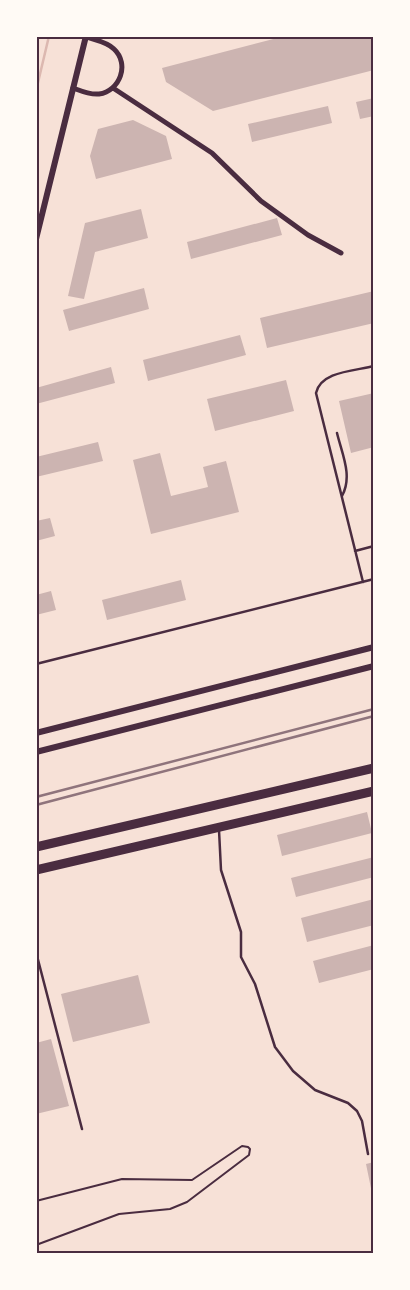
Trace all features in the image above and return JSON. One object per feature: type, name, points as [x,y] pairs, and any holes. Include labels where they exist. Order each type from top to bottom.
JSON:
[{"type":"highway","points":[[36,847],[374,768]]},
{"type":"highway","points":[[36,870],[374,791]]},
{"type":"street","points":[[36,239],[73,88],[86,37],[108,44],[120,57],[122,74],[113,88],[97,94],[73,88]]},
{"type":"street","points":[[113,88],[212,154],[261,201],[308,234],[341,253]]},
{"type":"street","points":[[36,733],[374,647]]},
{"type":"street","points":[[36,752],[374,666]]},
{"type":"lane","points":[[363,582],[316,399],[317,388],[325,379],[374,366]]},
{"type":"lane","points":[[337,433],[347,473],[348,486],[342,498]]},
{"type":"lane","points":[[355,551],[374,546]]},
{"type":"lane","points":[[36,664],[374,579]]},
{"type":"lane","points":[[218,827],[221,870],[241,932],[241,957],[255,984],[275,1047],[293,1071],[315,1090],[348,1103],[357,1111],[362,1121],[368,1154]]},
{"type":"lane","points":[[36,952],[82,1129]]},
{"type":"path","points":[[36,1201],[122,1179],[192,1180],[242,1146],[248,1147],[250,1150],[249,1154],[187,1202],[170,1209],[119,1214],[36,1245]]},
{"type":"building","points":[[285,36],[374,36],[374,70],[213,111],[166,82],[162,68]]},
{"type":"building","points":[[374,98],[374,116],[360,119],[356,102]]},
{"type":"building","points":[[328,106],[332,123],[252,142],[248,124]]},
{"type":"building","points":[[133,120],[166,136],[172,159],[96,179],[90,156],[98,129]]},
{"type":"building","points":[[141,209],[148,238],[95,252],[84,299],[68,296],[85,223]]},
{"type":"building","points":[[277,218],[282,235],[191,259],[187,242]]},
{"type":"building","points":[[144,288],[149,309],[69,331],[63,310]]},
{"type":"building","points":[[374,291],[374,323],[267,348],[260,318]]},
{"type":"building","points":[[240,335],[246,355],[148,381],[143,360]]},
{"type":"building","points":[[111,367],[115,383],[36,404],[36,388]]},
{"type":"building","points":[[286,380],[294,411],[215,431],[207,399]]},
{"type":"building","points":[[374,393],[374,447],[351,453],[339,401]]},
{"type":"building","points":[[98,442],[103,461],[36,477],[36,457]]},
{"type":"building","points":[[160,453],[171,496],[208,487],[203,467],[226,461],[239,512],[151,534],[133,460]]},
{"type":"building","points":[[50,518],[55,536],[36,541],[36,521]]},
{"type":"building","points":[[181,580],[186,600],[107,620],[102,600]]},
{"type":"building","points":[[51,591],[56,610],[36,615],[36,595]]},
{"type":"building","points":[[367,812],[372,833],[282,856],[277,835]]},
{"type":"building","points":[[374,857],[374,877],[296,897],[291,878]]},
{"type":"building","points":[[374,899],[374,925],[307,942],[301,918]]},
{"type":"building","points":[[374,945],[374,969],[319,983],[313,961]]},
{"type":"building","points":[[138,975],[150,1023],[73,1042],[61,994]]},
{"type":"building","points":[[51,1039],[69,1106],[36,1114],[36,1043]]},
{"type":"building","points":[[374,1162],[374,1198],[373,1198],[366,1164]]},
{"type":"waterway","points":[[36,91],[49,36]]},
{"type":"railway","points":[[36,797],[374,709]]},
{"type":"railway","points":[[36,805],[374,716]]}]
